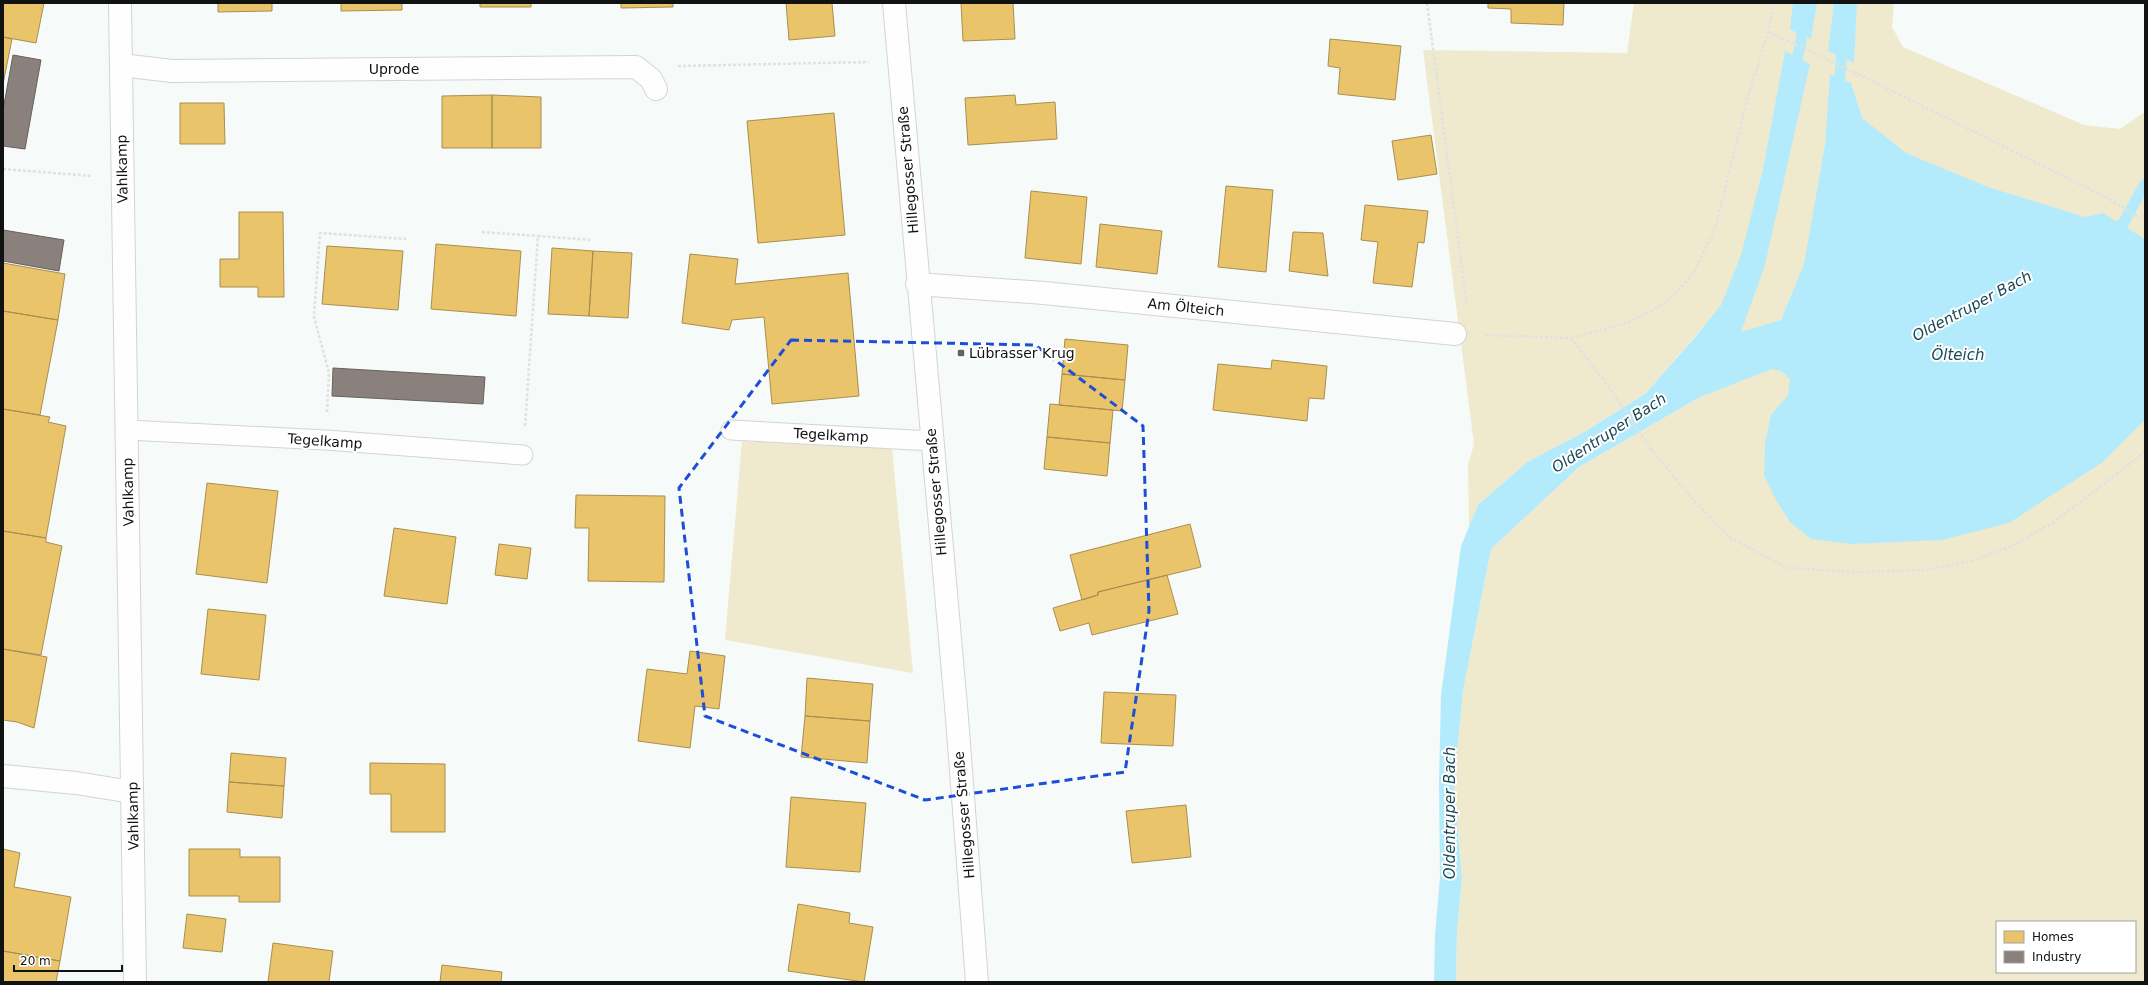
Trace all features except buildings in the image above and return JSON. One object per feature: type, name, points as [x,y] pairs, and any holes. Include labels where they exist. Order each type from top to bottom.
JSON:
[{"type":"street","name":"Vahlkamp","points":[[120,3],[135,982]]},
{"type":"street","name":"Hillegosser Straße","points":[[894,3],[917,284],[957,718],[977,982]]},
{"type":"street","name":"Uprode","points":[[121,65],[172,71],[636,67]]},
{"type":"street","points":[[636,67],[651,79],[656,90]]},
{"type":"street","name":"Am Ölteich","points":[[917,284],[1052,294],[1455,334]]},
{"type":"street","points":[[3,776],[76,783],[132,792]]},
{"type":"lane","name":"Tegelkamp","points":[[127,430],[326,440],[523,455]]},
{"type":"lane","name":"Tegelkamp","points":[[732,430],[932,441]]},
{"type":"path","points":[[1427,3],[1468,312]]},
{"type":"path","points":[[1478,335],[1571,338],[1627,323],[1665,304],[1692,275],[1715,230],[1749,93],[1768,32],[1774,3]]},
{"type":"path","points":[[1768,32],[1860,75],[2109,199],[2145,221]]},
{"type":"path","points":[[636,67],[864,63]]},
{"type":"path","points":[[3,169],[123,179]]},
{"type":"path","points":[[482,232],[591,240]]},
{"type":"path","points":[[326,440],[329,372],[314,317],[320,233],[406,239]]},
{"type":"path","points":[[523,455],[538,236]]},
{"type":"path","points":[[1571,338],[1606,383],[1652,450],[1687,493],[1729,537],[1787,568],[1855,572],[1925,570],[1972,561],[2012,546],[2054,522],[2145,452]]},
{"type":"highlighted area","points":[[791,340],[1035,345],[1143,426],[1149,611],[1125,772],[925,800],[705,716],[679,488]]},
{"type":"shaded area","points":[[1634,3],[1894,3],[1892,27],[1903,47],[2084,125],[2120,129],[2145,112],[2145,982],[1456,982],[1457,931],[1462,879],[1454,785],[1463,691],[1491,549],[1579,467],[1700,397],[1721,306],[1645,394],[1584,432],[1527,462],[1478,505],[1469,527],[1468,465],[1474,444],[1423,50],[1627,53]]},
{"type":"shaded area","points":[[742,441],[892,448],[913,673],[725,640]]},
{"type":"water","points":[[1793,3],[1817,3],[1811,39],[1801,36],[1790,29]]},
{"type":"water","points":[[1834,3],[1857,3],[1854,63],[1828,51]]},
{"type":"water","name":"Ölteich","points":[[1785,51],[1810,64],[1765,265],[1741,332],[1781,320],[1804,264],[1825,145],[1830,74],[1851,83],[1862,118],[1906,153],[1988,187],[2085,217],[2103,213],[2145,239],[2145,420],[2103,462],[2009,523],[1942,540],[1852,544],[1811,539],[1790,522],[1776,500],[1764,475],[1765,444],[1771,415],[1788,395],[1790,379],[1781,371],[1772,369],[1700,397],[1579,467],[1491,549],[1463,691],[1454,785],[1462,879],[1457,931],[1456,982],[1434,982],[1435,935],[1440,877],[1439,780],[1441,695],[1461,546],[1478,505],[1527,462],[1584,432],[1645,394],[1721,305],[1741,255],[1763,169]]},
{"type":"waterway","points":[[1795,72],[1808,3]]},
{"type":"waterway","points":[[1840,77],[1842,44]]},
{"type":"waterway","name":"Oldentruper Bach","points":[[2110,231],[2123,224],[2145,184]]},
{"type":"place","name":"Lübrasser Krug","points":[[961,353]]}]
